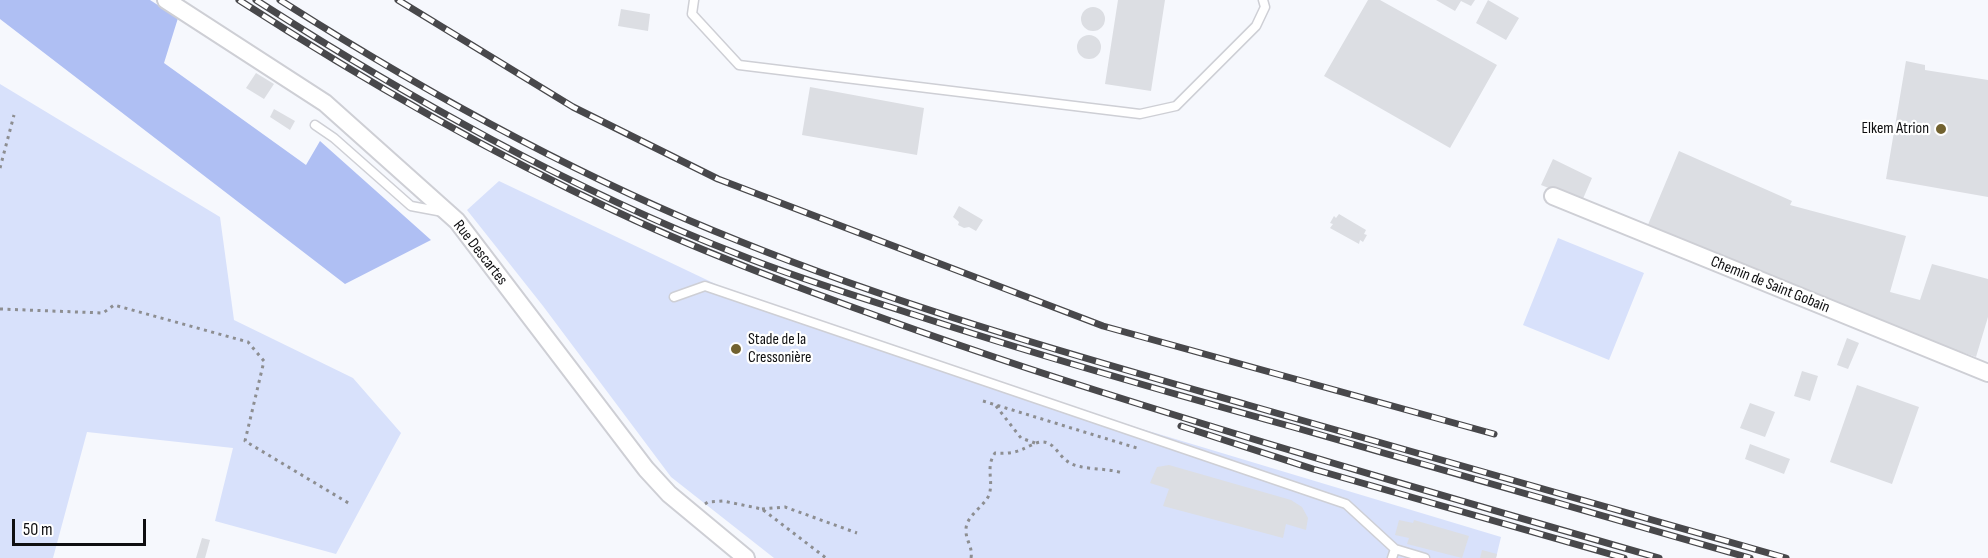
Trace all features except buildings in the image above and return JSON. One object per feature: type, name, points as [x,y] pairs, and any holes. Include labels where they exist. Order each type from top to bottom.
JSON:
[{"type":"street","name":"Rue Descartes","points":[[166,0],[325,103],[457,221],[646,469],[669,494],[746,558]]},
{"type":"street","name":"Chemin de Saint Gobain","points":[[1553,196],[1988,373]]},
{"type":"lane","points":[[694,0],[692,14],[739,65],[1140,114],[1176,106],[1256,27],[1265,7],[1263,0]]},
{"type":"lane","points":[[315,125],[334,138],[411,206],[447,212]]},
{"type":"lane","points":[[674,297],[705,286],[1346,504],[1393,554],[1425,558]]},
{"type":"path","points":[[0,168],[14,115]]},
{"type":"path","points":[[0,309],[104,313],[114,305],[248,342],[264,361],[245,441],[350,504]]},
{"type":"path","points":[[994,405],[1021,438],[1037,443]]},
{"type":"path","points":[[971,558],[973,551],[966,531],[967,524],[989,493],[989,468],[995,453],[1007,454],[1020,451],[1041,442],[1051,444],[1067,462],[1079,467],[1105,468],[1122,473]]},
{"type":"path","points":[[693,515],[708,502],[723,501],[762,509],[785,507],[857,533]]},
{"type":"path","points":[[762,509],[826,558]]},
{"type":"shaded area","points":[[0,0],[150,0],[178,18],[164,63],[306,165],[320,141],[431,240],[345,284],[0,19]]},
{"type":"shaded area","points":[[0,84],[220,217],[234,320],[353,378],[401,433],[336,554],[215,521],[233,448],[87,432],[53,558],[0,558]]},
{"type":"shaded area","name":"Stade de la Cressonière","points":[[499,181],[726,289],[1019,392],[1501,537],[1496,558],[774,558],[671,477],[543,306],[467,210]]},
{"type":"shaded area","points":[[1558,238],[1644,273],[1609,360],[1523,325]]},
{"type":"railway","points":[[239,0],[377,85],[518,163],[639,222],[739,264],[920,331],[1098,391],[1308,456],[1659,558]]},
{"type":"railway","points":[[256,0],[372,72],[492,140],[614,201],[761,263],[849,294],[1056,359],[1750,558]]},
{"type":"railway","points":[[280,0],[447,100],[562,161],[679,216],[801,265],[927,309],[1055,349],[1786,558]]},
{"type":"railway","points":[[398,0],[573,107],[718,179],[1103,326],[1494,434]]},
{"type":"railway","points":[[1181,426],[1313,469],[1624,558]]},
{"type":"place","name":"Elkem Atrion","points":[[1941,129]]},
{"type":"place","name":"Stade de la Cressonière","points":[[736,349]]}]
